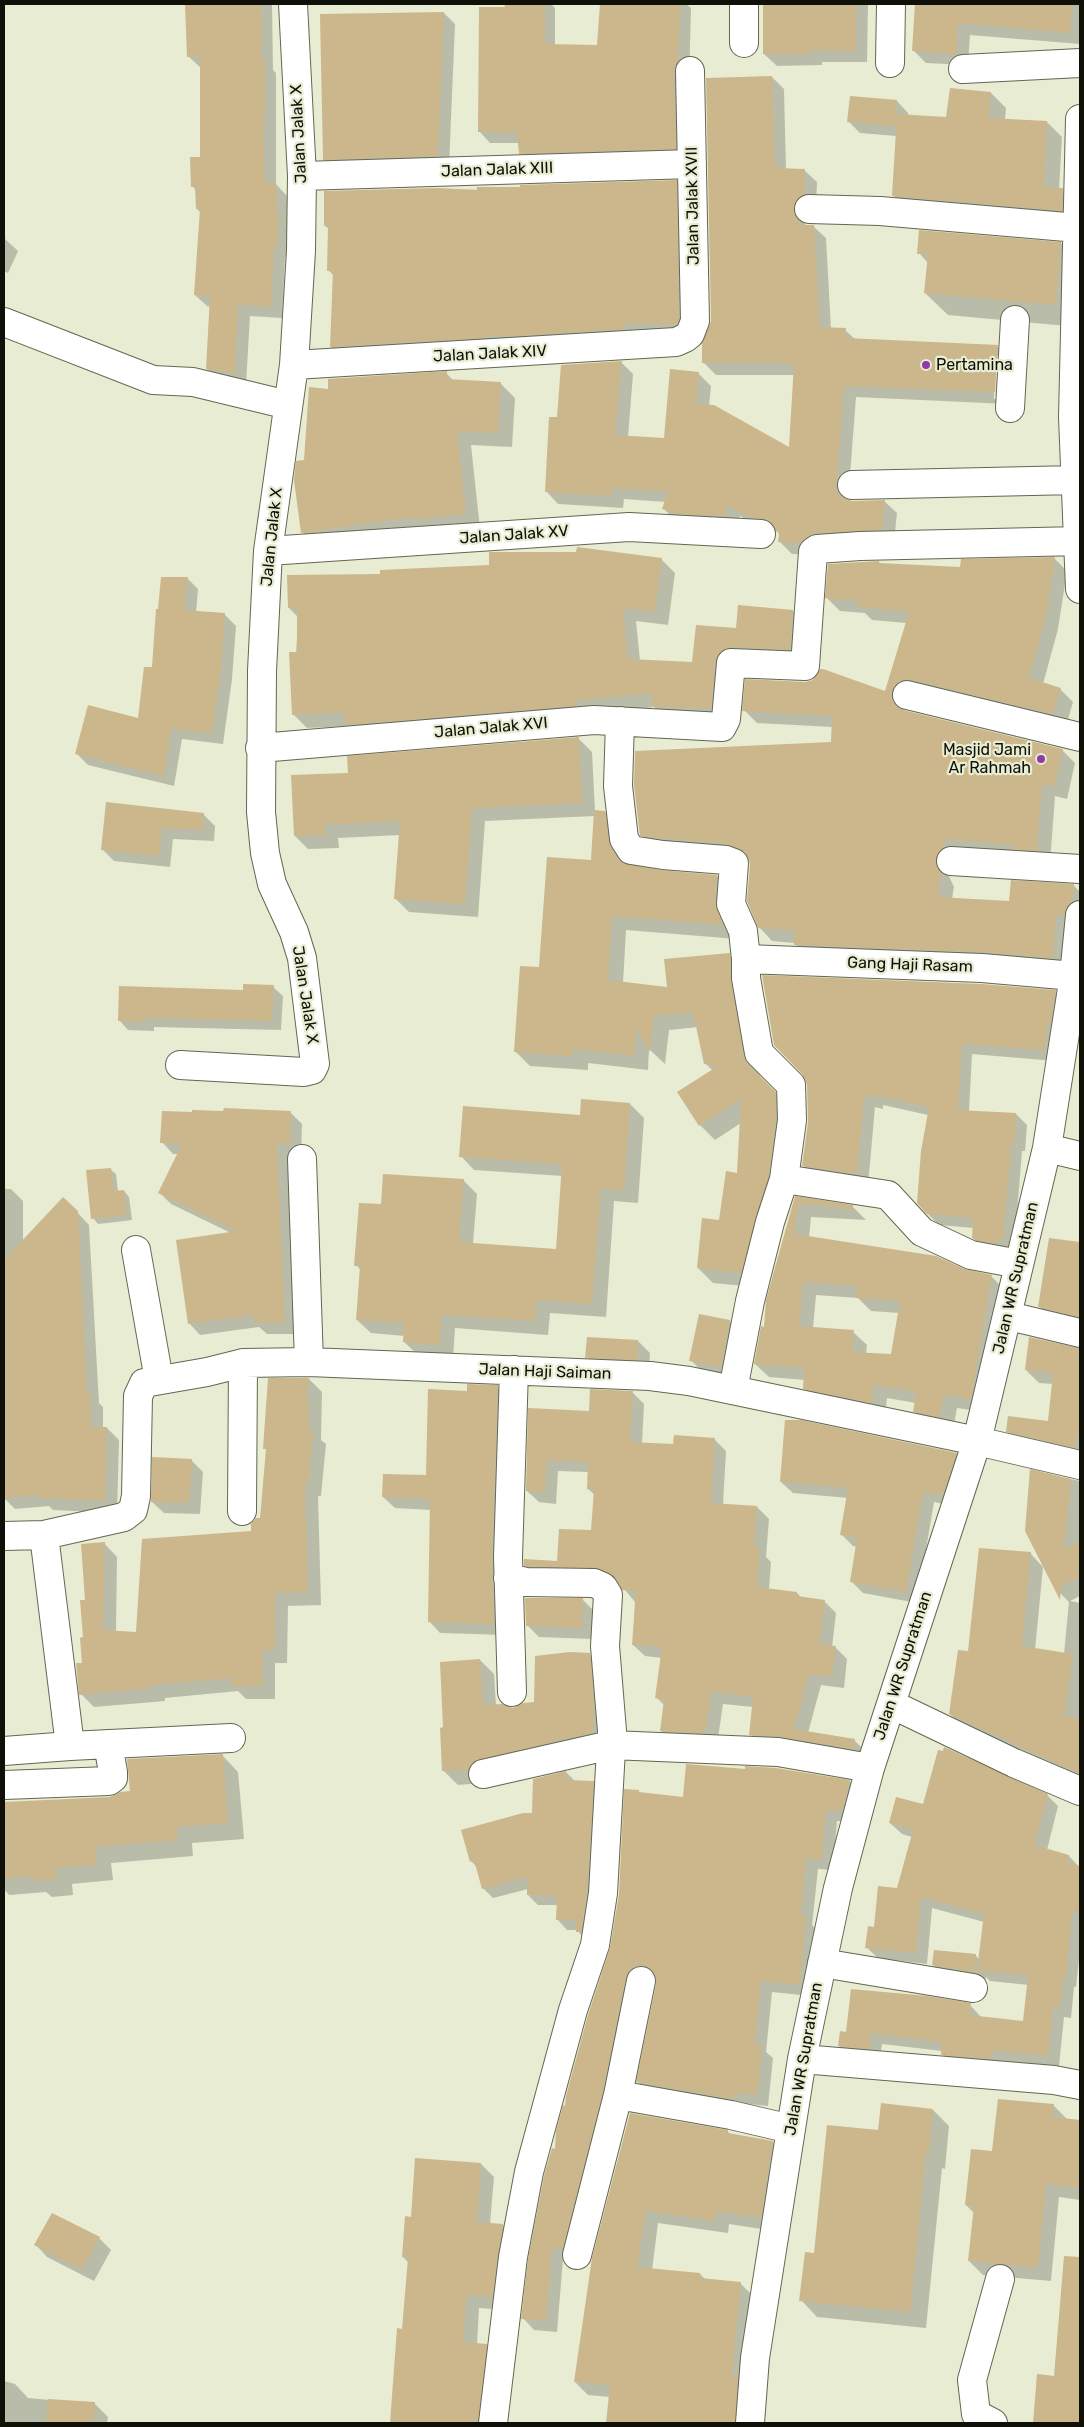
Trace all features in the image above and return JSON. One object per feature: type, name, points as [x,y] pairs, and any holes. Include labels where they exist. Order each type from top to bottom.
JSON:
[{"type":"street","name":"Jalan Jalak X","points":[[180,1065],[304,1072],[312,1070],[315,1064],[302,958],[294,932],[272,884],[265,853],[261,812],[260,748],[268,551],[294,365],[301,251],[302,176],[293,4]]},
{"type":"street","points":[[744,4],[744,43]]},
{"type":"street","points":[[890,63],[891,4]]},
{"type":"street","points":[[963,69],[1080,63]]},
{"type":"street","name":"Jalan Jalak XVII","points":[[685,338],[690,334],[695,321],[690,71]]},
{"type":"street","points":[[1080,119],[1076,480],[1080,589]]},
{"type":"street","name":"Jalan Jalak XIII","points":[[302,176],[692,164]]},
{"type":"street","points":[[809,209],[880,211],[1078,228]]},
{"type":"street","points":[[1010,408],[1015,320]]},
{"type":"street","points":[[4,322],[153,380],[193,382],[288,405]]},
{"type":"street","name":"Jalan Jalak XIV","points":[[294,365],[676,342],[685,338]]},
{"type":"street","points":[[852,485],[1030,483],[1076,480]]},
{"type":"street","name":"Jalan Jalak XV","points":[[268,551],[629,527],[760,534]]},
{"type":"street","name":"Jalan Jalak XVI","points":[[260,748],[594,720],[722,727],[726,720],[731,663],[805,666],[813,552],[817,549],[860,546],[1079,541]]},
{"type":"street","points":[[907,696],[1080,737]]},
{"type":"street","points":[[620,721],[618,786],[624,839],[631,850],[663,855],[726,860],[734,863],[731,904],[743,931],[746,978],[759,1053],[791,1086],[792,1120],[784,1179],[770,1222],[750,1301],[733,1390]]},
{"type":"street","points":[[951,861],[1080,869]]},
{"type":"street","name":"Jalan WR Supratman","points":[[750,2423],[756,2358],[802,2059],[838,1888],[870,1768],[978,1441],[1009,1316],[1019,1264],[1047,1148],[1075,986],[1080,915]]},
{"type":"street","name":"Gang Haji Rasam","points":[[746,959],[982,968],[1075,986]]},
{"type":"street","points":[[1047,1148],[1080,1156]]},
{"type":"street","points":[[302,1160],[309,1362]]},
{"type":"street","points":[[784,1179],[888,1195],[922,1232],[971,1255],[1019,1264]]},
{"type":"street","points":[[4,1536],[44,1535],[124,1517],[133,1510],[136,1496],[138,1396],[144,1383],[158,1380],[136,1250]]},
{"type":"street","points":[[1009,1316],[1080,1333]]},
{"type":"street","name":"Jalan Haji Saiman","points":[[158,1380],[207,1372],[243,1363],[309,1362],[650,1376],[689,1381],[733,1390],[978,1441],[1080,1465]]},
{"type":"street","points":[[242,1511],[243,1363]]},
{"type":"street","points":[[512,1692],[508,1578],[514,1370]]},
{"type":"street","points":[[44,1535],[70,1746]]},
{"type":"street","points":[[493,2423],[513,2257],[529,2172],[573,2010],[595,1945],[603,1893],[612,1745],[605,1646],[608,1595],[603,1587],[594,1583],[526,1582],[508,1578]]},
{"type":"street","points":[[891,1704],[1014,1763],[1080,1791]]},
{"type":"street","points":[[4,1752],[70,1746],[232,1738]]},
{"type":"street","points":[[4,1785],[109,1781],[113,1778],[113,1772],[108,1744]]},
{"type":"street","points":[[483,1774],[612,1745],[778,1752],[870,1768]]},
{"type":"street","points":[[822,1963],[973,1988]]},
{"type":"street","points":[[577,2255],[618,2095],[641,1981]]},
{"type":"street","points":[[802,2059],[1054,2080],[1080,2085]]},
{"type":"street","points":[[618,2095],[731,2115],[791,2128]]},
{"type":"street","points":[[992,2423],[976,2414],[972,2380],[1000,2279]]},
{"type":"building","points":[[185,4],[261,4],[262,60],[265,60],[265,117],[263,117],[265,183],[276,183],[277,216],[279,216],[277,246],[274,246],[271,307],[238,305],[235,373],[206,369],[210,296],[194,295],[200,209],[196,209],[195,187],[191,187],[190,157],[200,157],[200,56],[187,57]]},
{"type":"building","points":[[504,4],[545,4],[545,44],[597,45],[600,4],[680,4],[678,62],[674,71],[676,149],[519,154],[517,133],[478,132],[479,7],[505,7]]},
{"type":"building","points":[[763,4],[856,4],[856,51],[810,50],[810,54],[763,54]]},
{"type":"building","points":[[915,4],[1072,4],[1070,33],[958,23],[956,54],[912,51]]},
{"type":"building","points":[[444,12],[438,156],[323,160],[320,14]]},
{"type":"building","points":[[772,76],[775,168],[805,169],[804,195],[796,200],[793,209],[796,217],[804,225],[814,225],[820,327],[846,328],[846,338],[998,345],[995,392],[844,386],[836,491],[844,498],[852,501],[885,500],[882,530],[816,533],[808,536],[800,543],[778,542],[779,534],[770,521],[751,518],[728,505],[724,516],[678,514],[662,509],[668,491],[612,488],[611,496],[545,492],[549,417],[557,417],[561,365],[622,361],[615,435],[664,438],[670,369],[699,372],[696,404],[714,405],[789,447],[794,363],[702,363],[702,343],[711,321],[706,78]]},
{"type":"building","points":[[950,88],[991,92],[989,118],[1047,121],[1044,187],[1063,188],[1062,211],[892,196],[897,114],[946,117]]},
{"type":"building","points":[[850,96],[897,100],[895,126],[847,122]]},
{"type":"building","points":[[677,180],[679,318],[677,325],[625,323],[625,329],[330,347],[333,271],[327,271],[328,226],[324,226],[324,191],[436,188],[477,190],[477,187],[520,187],[520,185]]},
{"type":"building","points":[[919,230],[1061,242],[1056,305],[924,293],[928,254],[917,254]]},
{"type":"building","points":[[447,371],[447,379],[501,382],[498,433],[457,431],[466,514],[413,520],[413,517],[301,533],[294,480],[296,461],[304,460],[309,387],[328,389],[328,379]]},
{"type":"building","points":[[577,547],[662,558],[655,612],[623,608],[628,659],[692,662],[696,625],[736,628],[738,605],[793,610],[790,650],[732,647],[724,649],[718,655],[715,662],[711,709],[651,706],[652,693],[577,701],[577,706],[346,725],[345,712],[292,715],[289,652],[297,652],[297,608],[288,608],[287,575],[380,574],[380,570],[489,565],[489,552],[576,552]]},
{"type":"building","points":[[1055,557],[1046,616],[1029,678],[1061,688],[1053,714],[911,680],[902,680],[896,684],[892,692],[892,700],[896,706],[903,710],[1063,749],[1054,787],[1042,784],[1037,851],[1013,849],[1013,845],[945,839],[944,847],[938,853],[935,861],[941,873],[938,897],[1009,901],[1011,880],[1074,884],[1073,901],[1067,906],[1064,915],[1056,915],[1053,958],[983,952],[794,945],[794,931],[758,928],[747,901],[750,864],[747,854],[740,849],[727,844],[640,836],[634,785],[635,751],[831,742],[832,716],[742,711],[745,679],[805,682],[813,680],[820,669],[823,669],[885,691],[909,612],[858,607],[858,601],[825,598],[828,564],[879,561],[879,563],[960,567],[961,559]]},
{"type":"building","points":[[161,577],[188,577],[184,610],[225,613],[221,667],[212,733],[171,729],[164,776],[75,754],[88,705],[138,718],[144,667],[152,667],[156,609],[158,609]]},
{"type":"building","points":[[579,737],[582,803],[472,808],[465,904],[394,899],[400,821],[325,825],[325,835],[294,836],[291,775],[348,773],[347,756]]},
{"type":"building","points":[[106,802],[204,813],[203,830],[162,828],[159,856],[101,850]]},
{"type":"building","points":[[594,810],[605,811],[609,841],[623,863],[661,870],[717,875],[715,903],[723,925],[612,916],[608,980],[667,987],[664,959],[730,953],[731,981],[744,1056],[748,1064],[776,1092],[776,1119],[769,1176],[741,1273],[697,1268],[702,1218],[719,1220],[726,1171],[737,1173],[741,1099],[699,1126],[677,1092],[718,1066],[704,1064],[693,1012],[654,1016],[650,1052],[636,1029],[634,1056],[574,1049],[573,1056],[514,1052],[520,966],[539,967],[547,857],[591,860]]},
{"type":"building","points":[[762,975],[981,984],[1056,990],[1050,1025],[1047,1025],[1045,1050],[962,1044],[958,1110],[1016,1113],[1015,1140],[1012,1140],[1003,1240],[997,1240],[997,1244],[976,1240],[972,1238],[973,1218],[927,1214],[917,1203],[921,1151],[929,1107],[872,1095],[872,1098],[864,1097],[857,1174],[802,1166],[808,1122],[807,1085],[802,1074],[774,1045]]},
{"type":"building","points":[[243,984],[274,985],[272,1021],[145,1018],[145,1022],[118,1021],[119,986],[243,990]]},
{"type":"building","points":[[581,1099],[630,1103],[624,1190],[601,1188],[592,1304],[537,1300],[535,1321],[442,1315],[440,1345],[403,1342],[404,1323],[356,1320],[360,1266],[354,1266],[359,1203],[381,1204],[383,1174],[464,1179],[459,1242],[556,1249],[562,1164],[459,1157],[463,1106],[580,1115]]},
{"type":"building","points":[[224,1108],[291,1111],[290,1145],[277,1144],[285,1323],[254,1323],[254,1315],[188,1324],[176,1240],[237,1231],[158,1193],[182,1144],[160,1143],[162,1111],[223,1111]]},
{"type":"building","points":[[111,1168],[114,1191],[124,1190],[127,1215],[91,1219],[86,1170]]},
{"type":"building","points":[[795,1196],[853,1205],[853,1209],[798,1204],[795,1234],[936,1256],[965,1269],[992,1275],[971,1399],[944,1395],[940,1417],[913,1412],[916,1392],[874,1385],[872,1403],[803,1389],[804,1368],[754,1364],[761,1326],[764,1327],[766,1300]],"holes":[[[803,1282],[857,1286],[856,1298],[900,1301],[891,1354],[852,1352],[854,1330],[799,1326]]]},
{"type":"building","points":[[63,1197],[78,1211],[87,1394],[91,1394],[91,1427],[107,1427],[105,1501],[39,1498],[39,1495],[4,1498],[4,1260]]},
{"type":"building","points":[[1049,1238],[1080,1242],[1080,1317],[1038,1307]]},
{"type":"building","points":[[699,1314],[730,1320],[721,1367],[689,1361]]},
{"type":"building","points":[[587,1337],[638,1340],[637,1360],[585,1358]]},
{"type":"building","points":[[1029,1337],[1080,1348],[1080,1432],[1078,1432],[1075,1448],[1006,1432],[1008,1416],[1048,1421],[1053,1373],[1025,1370]]},
{"type":"building","points":[[268,1378],[309,1378],[307,1402],[310,1403],[308,1429],[313,1430],[308,1484],[305,1484],[308,1592],[275,1593],[275,1650],[263,1650],[262,1686],[231,1686],[232,1678],[152,1685],[153,1688],[79,1695],[76,1663],[82,1663],[80,1638],[83,1637],[80,1600],[85,1600],[81,1544],[105,1542],[103,1630],[136,1632],[142,1539],[251,1531],[251,1524],[256,1518],[260,1518],[266,1449],[263,1449]]},
{"type":"building","points":[[467,1384],[498,1385],[492,1556],[494,1624],[428,1622],[430,1499],[382,1497],[383,1474],[426,1475],[428,1389],[467,1391]]},
{"type":"building","points":[[590,1389],[633,1391],[630,1442],[673,1444],[674,1435],[715,1438],[711,1503],[757,1506],[754,1548],[760,1548],[757,1587],[797,1592],[797,1596],[825,1600],[819,1644],[836,1646],[832,1676],[809,1674],[794,1729],[855,1739],[854,1749],[781,1737],[749,1735],[753,1697],[711,1692],[705,1733],[660,1731],[664,1700],[655,1698],[662,1647],[632,1645],[636,1591],[622,1590],[616,1578],[600,1569],[524,1566],[524,1559],[557,1561],[559,1529],[591,1530],[594,1490],[587,1489],[588,1462],[547,1460],[545,1492],[526,1491],[528,1408],[589,1411]]},
{"type":"building","points":[[785,1420],[801,1420],[957,1453],[943,1495],[923,1492],[906,1592],[850,1582],[857,1538],[840,1535],[848,1488],[780,1482]]},
{"type":"building","points":[[152,1457],[192,1459],[189,1503],[151,1502]]},
{"type":"building","points":[[1030,1469],[1071,1479],[1064,1549],[1080,1541],[1080,1577],[1061,1586],[1060,1600],[1025,1531]]},
{"type":"building","points":[[979,1548],[1031,1552],[1022,1646],[1073,1654],[1064,1716],[1080,1719],[1080,1774],[949,1714],[958,1650],[968,1651]]},
{"type":"building","points":[[525,1598],[583,1598],[582,1628],[526,1626]]},
{"type":"building","points":[[570,1652],[590,1653],[594,1702],[593,1733],[480,1759],[472,1763],[468,1770],[442,1771],[440,1728],[443,1727],[440,1662],[480,1659],[483,1705],[503,1704],[513,1708],[523,1703],[534,1702],[535,1656]]},
{"type":"building","points":[[944,1747],[1048,1794],[1034,1845],[1069,1855],[1067,1863],[1080,1866],[1080,1913],[1072,1911],[1066,1977],[1064,1976],[1060,2007],[1053,2007],[1048,2056],[992,2050],[991,2059],[941,2055],[942,2042],[871,2033],[870,2049],[838,2046],[840,2031],[846,2032],[851,1989],[928,1996],[971,2003],[969,2015],[1023,2021],[1028,1976],[977,1970],[984,1914],[921,1897],[916,1953],[865,1948],[868,1926],[874,1927],[878,1886],[897,1888],[913,1830],[889,1823],[896,1797],[923,1804],[938,1750],[943,1751]]},
{"type":"building","points":[[223,1754],[228,1823],[177,1827],[178,1840],[96,1847],[97,1865],[56,1868],[57,1879],[34,1881],[34,1876],[4,1878],[4,1802],[110,1797],[120,1792],[130,1791],[127,1759]]},
{"type":"building","points":[[686,1764],[745,1769],[745,1766],[776,1768],[850,1780],[842,1811],[826,1810],[822,1859],[806,1858],[801,1916],[806,1917],[800,1985],[761,1981],[755,2045],[762,2046],[757,2095],[734,2093],[733,2099],[636,2082],[656,1976],[652,1970],[645,1966],[636,1966],[629,1971],[603,2092],[563,2248],[552,2248],[546,2320],[521,2319],[528,2259],[544,2176],[552,2148],[555,2149],[556,2131],[563,2105],[565,2106],[588,2015],[610,1948],[619,1894],[624,1789],[683,1797]]},
{"type":"building","points":[[566,1771],[566,1780],[594,1781],[587,1891],[581,1932],[576,1932],[576,1920],[556,1920],[557,1896],[527,1895],[527,1877],[482,1889],[474,1860],[470,1862],[461,1830],[523,1813],[532,1813],[533,1779]]},
{"type":"building","points":[[934,1950],[976,1954],[974,1972],[932,1965]]},
{"type":"building","points":[[998,2099],[1054,2104],[1053,2117],[1080,2120],[1080,2188],[1046,2184],[1038,2268],[968,2261],[974,2206],[965,2205],[971,2149],[992,2151]]},
{"type":"building","points":[[881,2103],[933,2109],[929,2153],[926,2153],[910,2312],[799,2301],[805,2252],[814,2253],[827,2125],[878,2130]]},
{"type":"building","points":[[630,2113],[728,2130],[728,2133],[773,2141],[761,2218],[716,2211],[715,2221],[646,2211],[637,2267],[700,2273],[700,2278],[741,2282],[732,2376],[738,2376],[735,2423],[664,2421],[664,2423],[606,2423],[610,2385],[574,2382],[592,2258]]},
{"type":"building","points":[[415,2158],[481,2163],[477,2222],[503,2224],[492,2297],[467,2295],[463,2342],[487,2344],[478,2423],[390,2423],[397,2328],[402,2329],[408,2258],[402,2257],[405,2216],[411,2217]]},
{"type":"building","points":[[52,2213],[100,2237],[82,2270],[34,2245]]},
{"type":"building","points":[[1064,2256],[1080,2257],[1080,2423],[1033,2423],[1037,2374],[1054,2376]]},
{"type":"building","points":[[48,2399],[95,2402],[94,2423],[46,2423]]},
{"type":"place","name":"Pertamina","points":[[926,365]]},
{"type":"place","name":"Masjid Jami Ar Rahmah","points":[[1041,759]]}]
